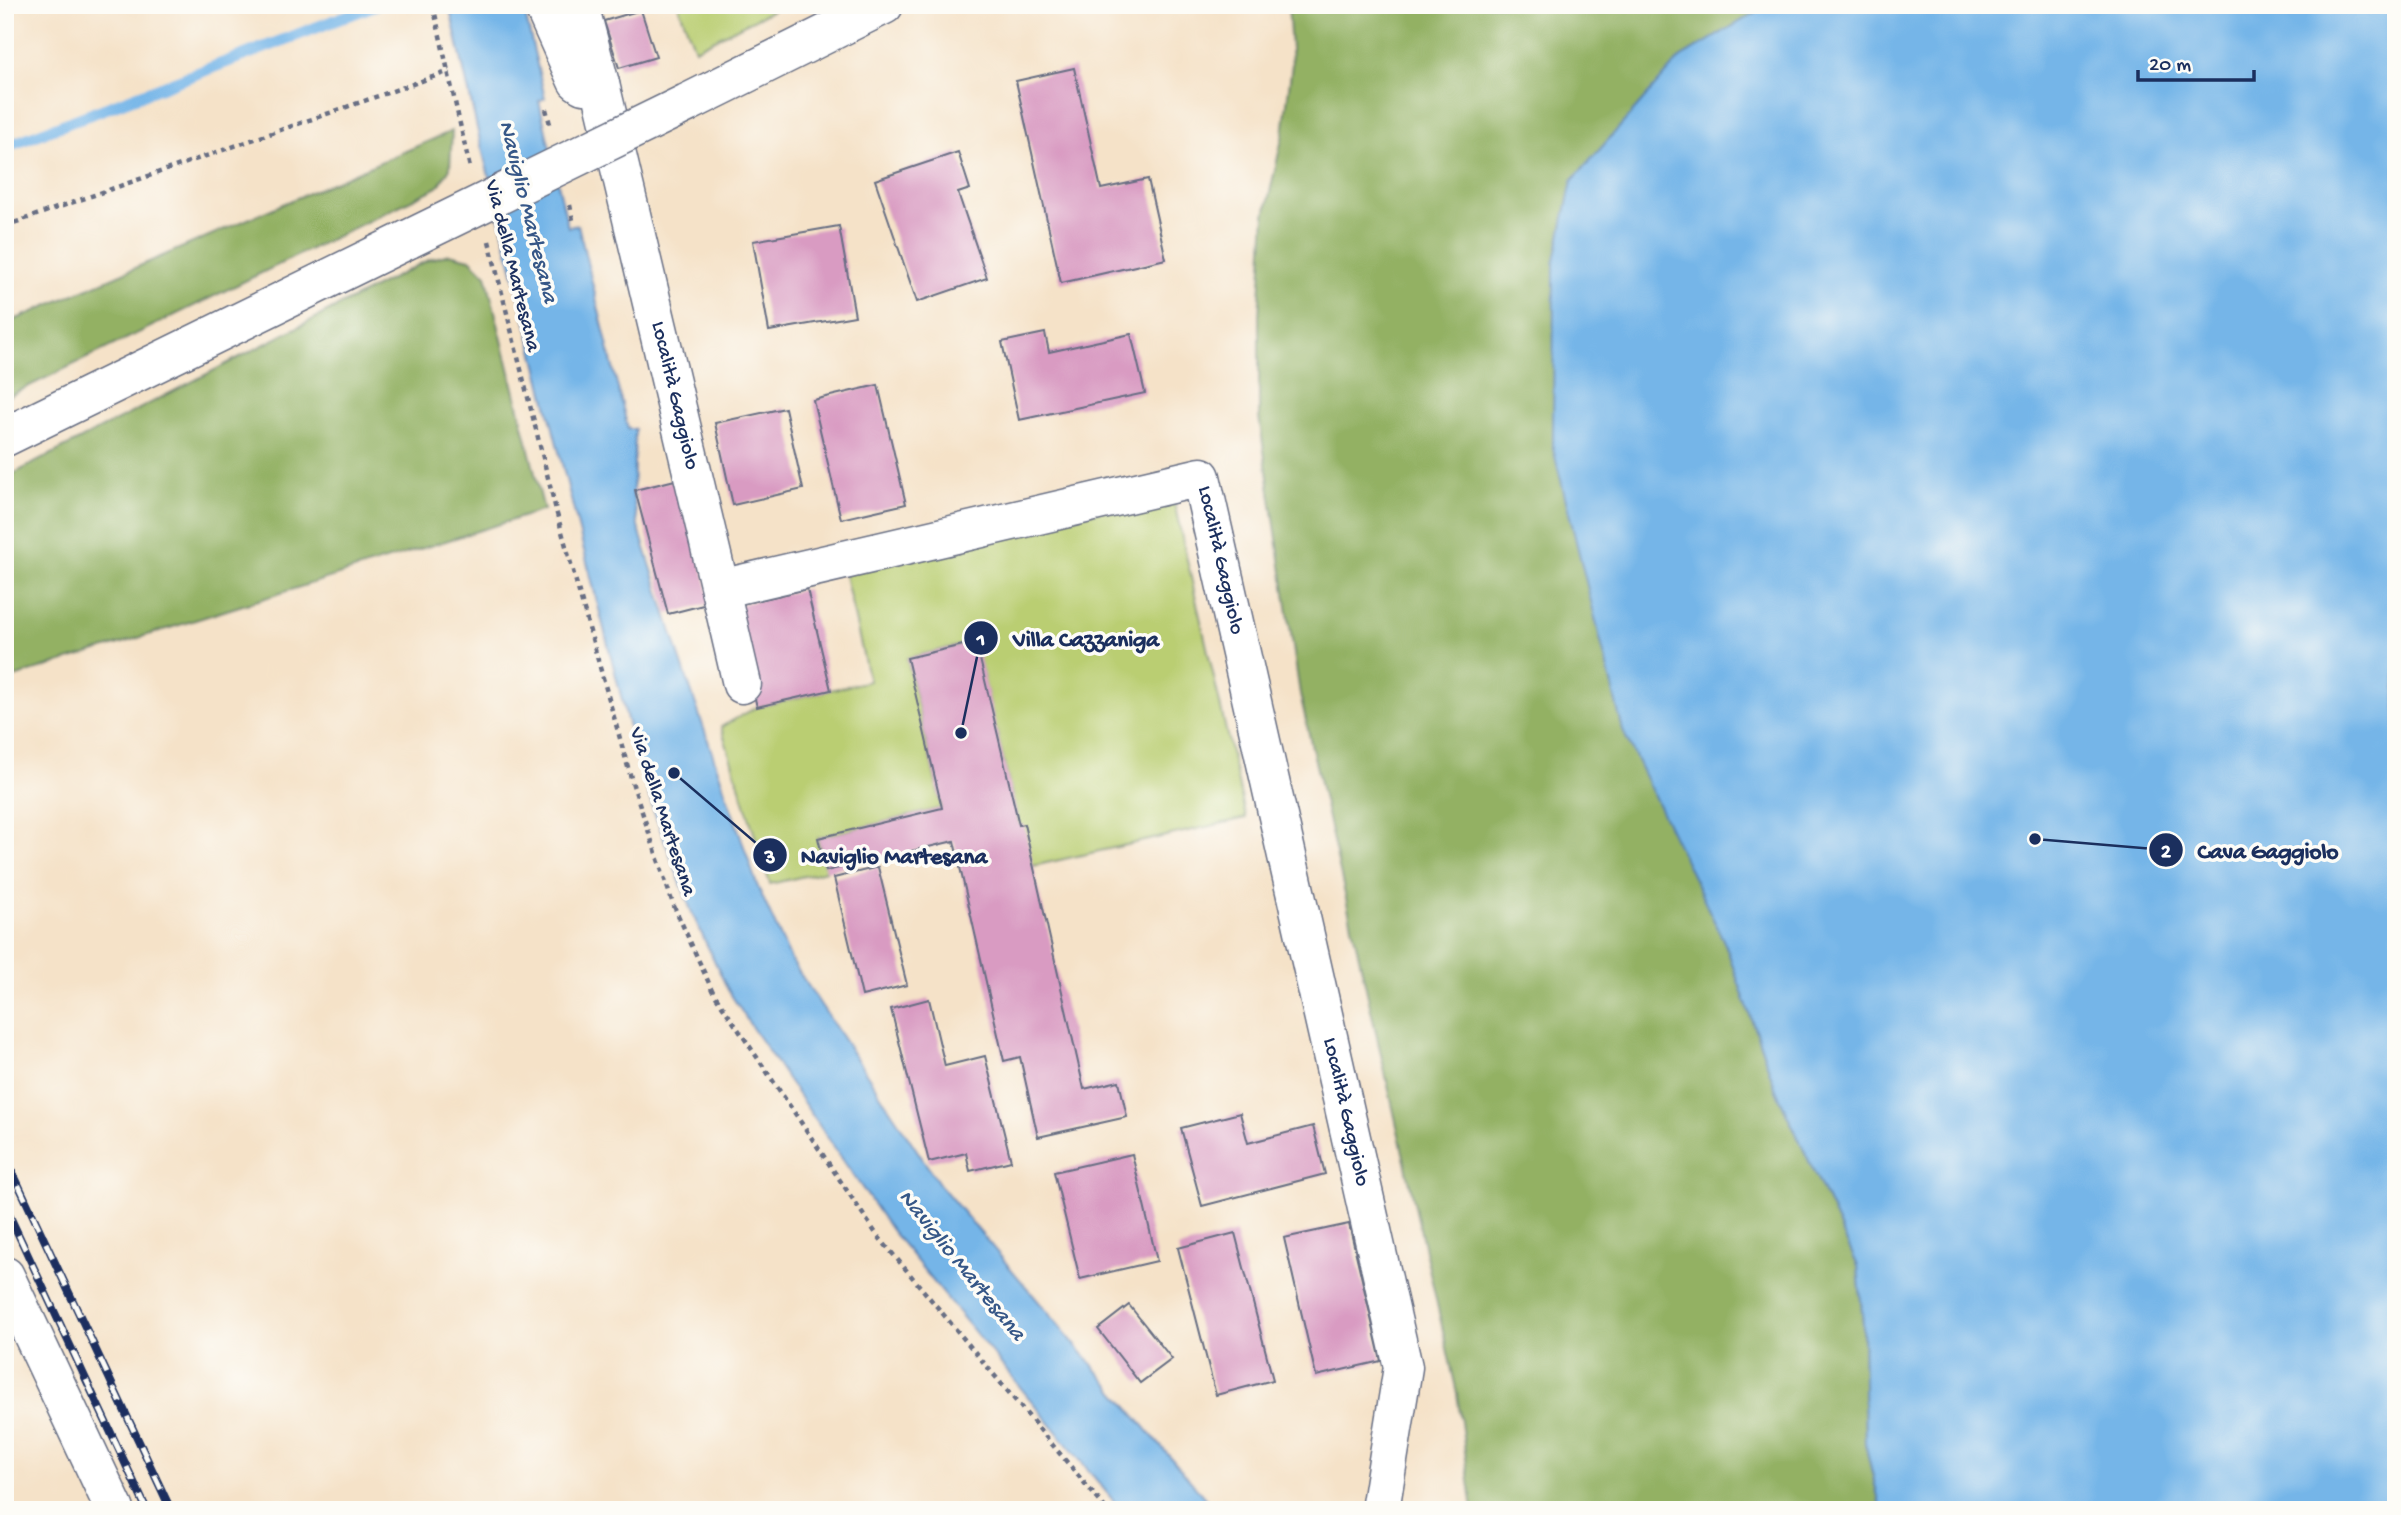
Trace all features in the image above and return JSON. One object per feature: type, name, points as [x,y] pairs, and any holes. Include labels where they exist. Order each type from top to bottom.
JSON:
[{"type":"street","points":[[543,5],[577,81],[583,85],[600,84]]},
{"type":"street","name":"Località Gaggiolo","points":[[579,5],[720,589],[1201,477],[1402,1367],[1380,1510]]},
{"type":"street","points":[[5,437],[884,5]]},
{"type":"street","points":[[720,589],[742,684]]},
{"type":"street","points":[[5,1276],[115,1510]]},
{"type":"path","name":"Via della Martesana","points":[[433,5],[474,181]]},
{"type":"path","points":[[5,226],[450,71]]},
{"type":"path","name":"Via della Martesana","points":[[487,234],[557,514],[633,785],[673,904],[713,992],[877,1235],[1107,1510]]},
{"type":"green space","points":[[678,5],[783,5],[695,49]]},
{"type":"green space","points":[[1288,5],[1768,5],[1680,58],[1726,946],[1776,1090],[1858,1266],[1863,1324],[1865,1443],[1881,1510],[1473,1510],[1457,1393],[1300,694],[1259,417],[1259,316],[1265,215],[1283,134],[1292,64]]},
{"type":"green space","points":[[452,131],[450,168],[438,187],[5,398],[5,324]]},
{"type":"green space","points":[[449,254],[470,259],[486,275],[544,510],[5,680],[5,478],[428,260]]},
{"type":"green space","points":[[1172,494],[1246,818],[1033,866],[1019,825],[975,642],[907,658],[942,808],[818,838],[826,871],[770,884],[721,727],[757,707],[869,681],[844,571]]},
{"type":"water","points":[[449,5],[523,5],[545,98],[539,101],[568,227],[578,225],[628,429],[635,429],[633,495],[638,526],[757,885],[791,960],[940,1185],[1215,1510],[1121,1510],[891,1230],[728,990],[692,913],[655,815],[636,755],[480,141]]},
{"type":"water","points":[[1768,5],[2396,5],[2396,1510],[1881,1510],[1865,1443],[1863,1324],[1858,1266],[1776,1090],[1726,946],[1623,731],[1553,448],[1554,264],[1572,181],[1680,58]]},
{"type":"building","points":[[641,10],[656,57],[619,68],[604,21]]},
{"type":"building","points":[[1074,68],[1101,189],[1148,179],[1166,259],[1061,283],[1016,81]]},
{"type":"building","points":[[958,152],[970,189],[958,193],[987,278],[917,302],[875,180]]},
{"type":"building","points":[[839,226],[855,316],[769,331],[753,241]]},
{"type":"building","points":[[1045,333],[1049,352],[1131,334],[1145,393],[1019,420],[1002,342]]},
{"type":"building","points":[[878,385],[906,504],[841,519],[813,400]]},
{"type":"building","points":[[785,408],[803,489],[733,505],[715,423]]},
{"type":"building","points":[[679,479],[711,603],[668,614],[635,490]]},
{"type":"building","points":[[807,589],[831,690],[757,707],[733,606]]},
{"type":"building","points":[[976,642],[1019,825],[1024,824],[1084,1089],[1119,1081],[1127,1117],[1038,1137],[1020,1057],[1004,1061],[954,841],[826,871],[818,838],[942,808],[907,658]]},
{"type":"building","points":[[878,867],[907,985],[862,996],[834,878]]},
{"type":"building","points":[[929,999],[945,1066],[985,1056],[1011,1161],[970,1171],[966,1153],[929,1162],[891,1009]]},
{"type":"building","points":[[1240,1113],[1248,1143],[1313,1126],[1325,1174],[1202,1206],[1181,1128]]},
{"type":"building","points":[[1132,1154],[1157,1261],[1080,1279],[1054,1172]]},
{"type":"building","points":[[1349,1224],[1381,1361],[1316,1376],[1284,1238]]},
{"type":"building","points":[[1235,1233],[1273,1380],[1216,1395],[1178,1248]]},
{"type":"building","points":[[1129,1305],[1172,1359],[1140,1383],[1098,1329]]},
{"type":"waterway","points":[[5,147],[375,5]]},
{"type":"railway","points":[[5,1156],[171,1510]]},
{"type":"railway","points":[[5,1206],[147,1510]]},
{"type":"place","name":"Villa Cazzaniga","points":[[961,733]]},
{"type":"place","name":"Naviglio Martesana","points":[[674,773]]},
{"type":"place","name":"Cava Gaggiolo","points":[[2035,839]]}]
